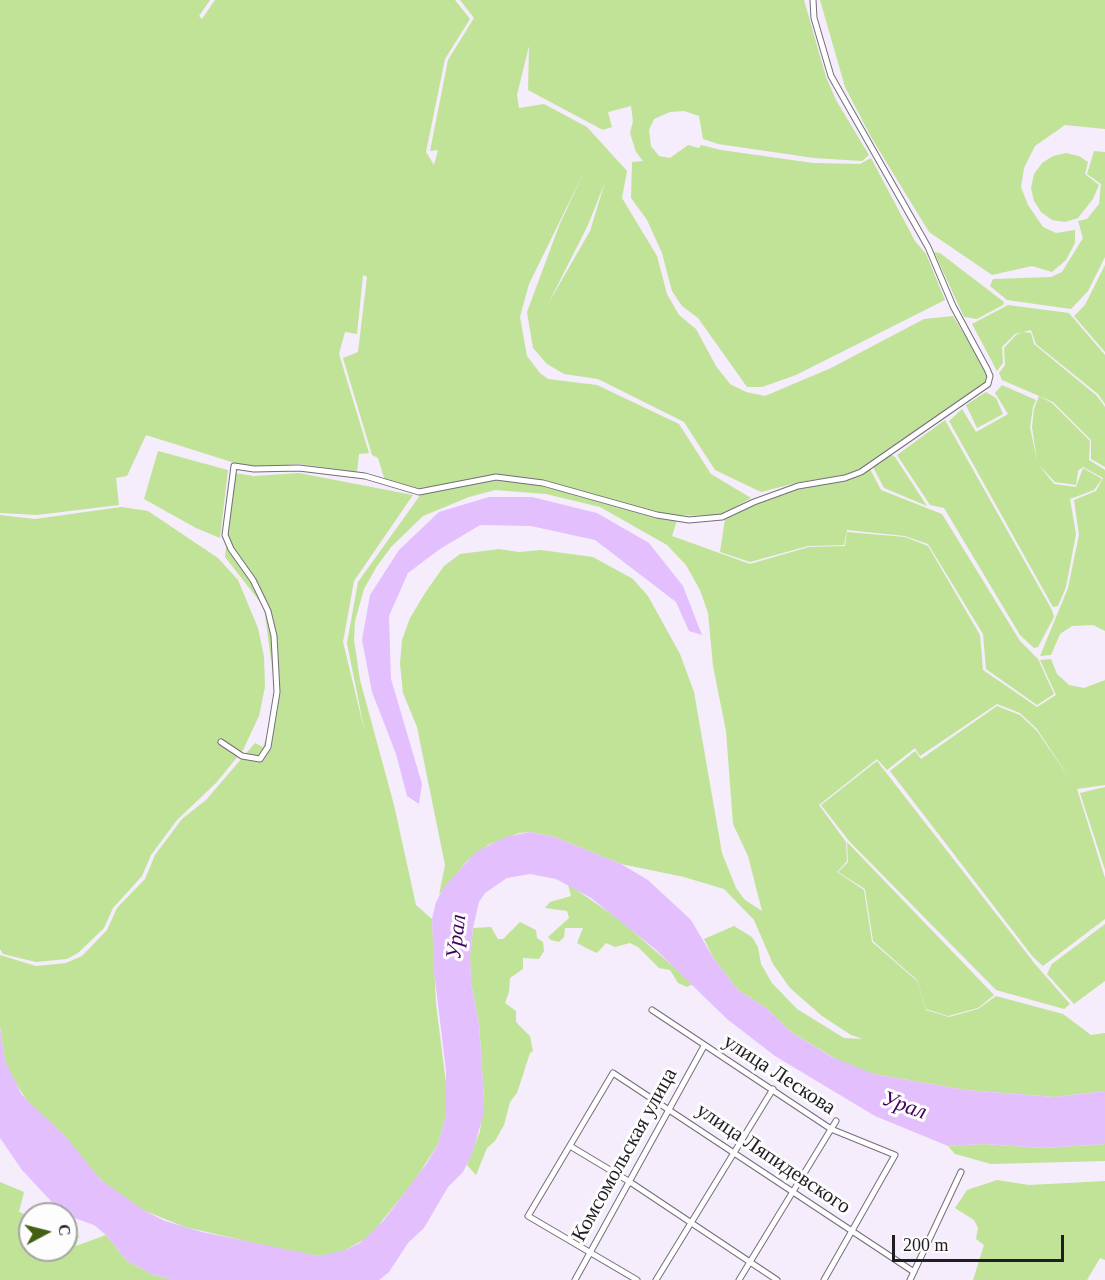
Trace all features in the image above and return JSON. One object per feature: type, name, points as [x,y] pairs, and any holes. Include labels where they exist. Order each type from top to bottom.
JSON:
[{"type":"street","points":[[221,742],[242,756],[260,759],[268,747],[277,692],[274,636],[268,611],[253,580],[231,549],[225,535],[234,466],[254,469],[299,468],[365,476],[419,492],[496,477],[543,483],[657,515],[689,520],[722,517],[754,501],[798,486],[845,478],[861,472],[988,384],[990,376],[987,369],[953,306],[928,247],[831,76],[814,18],[813,0]]},
{"type":"street","name":"улица Лескова","points":[[652,1010],[831,1129],[895,1155],[850,1231]]},
{"type":"street","name":"Комсомольская улица","points":[[575,1280],[704,1046]]},
{"type":"street","name":"улица Ляпидевского","points":[[570,1146],[613,1073],[670,1108],[792,1193],[914,1272]]},
{"type":"street","points":[[656,1280],[773,1089]]},
{"type":"street","points":[[739,1280],[836,1120]]},
{"type":"street","points":[[637,1280],[528,1216],[570,1146],[630,1182],[777,1280]]},
{"type":"street","points":[[910,1280],[961,1172]]},
{"type":"street","points":[[824,1280],[850,1231]]},
{"type":"green space","points":[[0,0],[210,0],[199,16],[202,19],[215,0],[455,0],[470,19],[445,59],[426,152],[434,165],[438,150],[430,151],[448,60],[474,18],[460,0],[804,0],[826,77],[836,100],[869,155],[862,161],[814,158],[718,144],[703,139],[699,116],[684,111],[670,112],[654,119],[649,130],[651,146],[659,156],[670,158],[688,145],[699,148],[701,145],[813,163],[860,164],[871,158],[915,241],[926,254],[945,300],[796,375],[762,387],[747,387],[698,318],[682,306],[672,291],[662,253],[647,220],[631,198],[632,162],[643,161],[636,152],[630,133],[633,121],[631,106],[608,112],[612,127],[603,130],[528,90],[529,46],[517,95],[519,108],[544,104],[587,127],[627,171],[622,198],[657,256],[667,294],[679,315],[696,329],[716,366],[730,384],[746,392],[765,396],[831,368],[924,319],[953,316],[987,372],[986,385],[864,468],[846,475],[800,482],[761,492],[715,470],[684,422],[598,379],[564,374],[547,364],[533,348],[527,312],[559,226],[584,172],[529,284],[520,317],[527,356],[540,373],[548,379],[597,385],[679,424],[711,474],[751,498],[720,516],[664,515],[544,481],[497,475],[419,491],[386,484],[378,458],[372,455],[343,358],[358,352],[367,277],[363,275],[357,334],[345,332],[339,354],[369,453],[359,454],[357,472],[300,464],[258,467],[238,464],[146,435],[127,476],[116,478],[119,505],[37,515],[0,513]],"holes":[[[605,182],[590,231],[548,304],[588,225]]]},
{"type":"green space","points":[[820,0],[1105,0],[1105,129],[1065,125],[1035,146],[1024,168],[1021,187],[1028,205],[1043,227],[1056,233],[1075,230],[1075,243],[1066,260],[1052,272],[1032,266],[992,275],[929,232],[871,137],[845,87]]},
{"type":"green space","points":[[1094,151],[1105,152],[1105,257],[1088,291],[1071,309],[1007,300],[990,286],[993,279],[1051,277],[1062,272],[1083,238],[1078,221],[1087,219],[1099,204],[1101,184],[1087,174]]},
{"type":"green space","points":[[1066,153],[1079,156],[1088,162],[1085,174],[1099,185],[1093,199],[1078,218],[1065,222],[1052,220],[1041,212],[1034,201],[1031,188],[1034,174],[1042,163],[1053,156]]},
{"type":"green space","points":[[934,252],[940,253],[1004,302],[1003,305],[977,319],[964,317]]},
{"type":"green space","points":[[1105,265],[1105,352],[1074,316],[1085,305]]},
{"type":"green space","points":[[1008,305],[1069,313],[1105,355],[1105,404],[1098,394],[1036,344],[1031,330],[1015,334],[1002,347],[1003,363],[997,371],[972,324]]},
{"type":"green space","points":[[1023,332],[1031,333],[1034,344],[1097,396],[1105,407],[1105,467],[1091,459],[1091,440],[1053,402],[1002,380],[999,373],[1005,365],[1004,348],[1016,335]]},
{"type":"green space","points":[[1002,385],[1036,400],[1033,407],[1030,427],[1037,461],[1032,427],[1034,409],[1039,396],[1052,403],[1090,441],[1089,460],[1105,470],[1105,631],[1093,625],[1072,626],[1060,634],[1051,655],[1040,656],[1068,588],[1079,535],[1074,500],[1096,491],[1103,478],[1083,467],[1078,471],[1076,485],[1055,482],[1038,464],[1054,484],[1076,487],[1083,468],[1102,479],[1094,490],[1070,499],[1076,534],[1066,587],[1058,606],[1053,607],[949,421],[962,409],[976,432],[1008,414],[995,393]]},
{"type":"green space","points":[[986,392],[996,398],[1003,414],[977,428],[966,405]]},
{"type":"green space","points":[[945,420],[1052,610],[1054,617],[1038,647],[1034,648],[1020,635],[944,508],[930,505],[897,455]]},
{"type":"green space","points":[[158,451],[228,470],[220,538],[196,528],[144,499]]},
{"type":"green space","points":[[891,455],[895,457],[927,506],[884,488],[873,467]]},
{"type":"green space","points":[[870,469],[881,490],[942,514],[1020,641],[1038,659],[1054,694],[1037,705],[986,669],[983,634],[928,544],[905,536],[847,530],[844,545],[808,546],[750,562],[720,552],[725,519],[763,500],[801,488],[839,482],[861,475]]},
{"type":"green space","points":[[234,473],[254,476],[299,473],[413,495],[354,581],[343,642],[365,733],[347,643],[358,582],[421,494],[497,478],[543,484],[661,519],[677,520],[672,536],[750,564],[809,547],[845,546],[847,532],[905,537],[928,546],[980,635],[983,670],[1037,707],[1056,695],[1040,660],[1051,659],[1057,674],[1069,685],[1084,688],[1105,680],[1105,785],[1077,789],[1105,878],[1105,919],[1043,966],[1033,957],[890,771],[915,751],[921,759],[997,706],[1020,715],[1037,731],[1072,782],[1037,729],[1020,713],[997,704],[920,756],[915,748],[887,770],[877,759],[819,805],[846,842],[847,861],[837,872],[864,890],[872,942],[917,981],[926,1010],[949,1017],[978,1009],[996,996],[1063,1014],[1091,1035],[1105,1033],[1105,1091],[1055,1097],[966,1090],[874,1074],[846,1065],[791,1032],[766,1008],[738,990],[714,959],[704,939],[734,926],[752,937],[758,947],[761,964],[772,983],[797,1009],[844,1038],[863,1039],[851,1035],[822,1016],[790,988],[773,964],[754,920],[724,889],[684,877],[621,864],[555,837],[530,832],[519,833],[488,845],[467,861],[439,895],[445,865],[417,727],[403,693],[400,664],[402,640],[410,618],[425,593],[444,566],[460,554],[499,549],[519,552],[541,550],[593,557],[633,579],[648,596],[680,654],[694,692],[722,853],[736,888],[745,900],[762,911],[748,856],[733,824],[726,731],[713,666],[708,613],[700,590],[686,565],[667,545],[600,507],[546,494],[495,490],[469,497],[423,516],[391,547],[377,566],[364,589],[355,621],[354,640],[360,680],[394,805],[416,905],[432,919],[436,1004],[447,1091],[446,1115],[438,1144],[415,1180],[369,1237],[345,1250],[319,1256],[185,1227],[145,1211],[113,1191],[91,1170],[65,1136],[29,1104],[12,1077],[5,1061],[0,1027],[0,955],[36,966],[66,963],[82,956],[107,930],[117,908],[145,879],[155,855],[182,819],[206,800],[255,743],[263,747],[277,706],[264,607],[225,557]]},
{"type":"green space","points":[[121,507],[148,511],[218,558],[238,580],[258,628],[264,657],[265,687],[259,716],[243,750],[216,783],[177,820],[151,855],[142,876],[113,908],[104,928],[78,953],[67,959],[36,962],[3,954],[0,949],[0,515],[35,519]]},
{"type":"green space","points":[[877,761],[1035,964],[1070,1004],[1064,1009],[996,990],[849,841],[821,805]]},
{"type":"green space","points":[[1105,787],[1105,870],[1080,793]]},
{"type":"green space","points":[[847,842],[994,995],[978,1008],[948,1016],[926,1009],[917,980],[873,941],[865,889],[838,872],[848,862]]},
{"type":"green space","points":[[568,884],[620,920],[693,984],[687,987],[678,983],[670,970],[659,968],[638,947],[630,943],[615,947],[606,943],[597,953],[588,949],[577,943],[583,928],[565,928],[564,937],[559,942],[551,940],[548,937],[569,918],[567,911],[545,908],[550,902],[571,896]]},
{"type":"green space","points":[[520,922],[536,930],[537,938],[543,942],[544,951],[539,959],[523,958],[523,969],[510,978],[505,1003],[516,1011],[516,1022],[530,1036],[533,1051],[530,1053],[517,1093],[510,1102],[504,1125],[495,1141],[487,1148],[476,1175],[467,1165],[480,1131],[484,1099],[479,1024],[471,982],[470,957],[473,928],[491,927],[498,939],[503,939]]},
{"type":"green space","points":[[1105,924],[1105,981],[1074,1004],[1047,974],[1052,964]]},
{"type":"green space","points":[[984,1144],[1044,1148],[1105,1144],[1105,1161],[991,1164],[955,1154],[948,1146]]},
{"type":"green space","points":[[997,1180],[1029,1185],[1105,1181],[1105,1260],[1100,1258],[1087,1280],[973,1280],[984,1245],[976,1239],[978,1228],[974,1220],[955,1208],[967,1190]]},
{"type":"green space","points":[[0,1182],[24,1192],[22,1202],[18,1202],[18,1262],[78,1262],[78,1245],[106,1235],[126,1260],[151,1274],[173,1280],[0,1280]]},
{"type":"water","points":[[489,497],[532,497],[597,513],[649,543],[683,586],[702,635],[689,631],[676,602],[595,540],[531,526],[480,525],[440,549],[408,573],[389,616],[391,679],[422,784],[419,804],[407,796],[396,754],[372,692],[362,640],[370,595],[399,550],[439,512]]},
{"type":"water","name":"Урал","points":[[530,832],[555,837],[621,864],[648,880],[691,920],[714,959],[738,990],[766,1008],[791,1032],[832,1057],[874,1074],[966,1090],[1055,1097],[1105,1091],[1105,1144],[1044,1148],[984,1144],[948,1146],[875,1116],[775,1056],[727,1019],[655,949],[591,898],[556,879],[530,874],[507,878],[485,893],[479,902],[473,928],[470,957],[471,982],[479,1024],[484,1099],[483,1116],[472,1154],[463,1172],[448,1187],[424,1228],[408,1243],[389,1272],[379,1280],[173,1280],[151,1274],[126,1260],[106,1235],[94,1225],[78,1219],[78,1202],[52,1202],[22,1170],[0,1138],[0,1027],[5,1061],[22,1095],[65,1136],[101,1180],[145,1211],[165,1221],[202,1232],[319,1256],[345,1250],[360,1243],[384,1220],[427,1163],[438,1144],[446,1115],[446,1071],[434,971],[432,919],[436,902],[445,886],[476,852],[505,837]]}]
